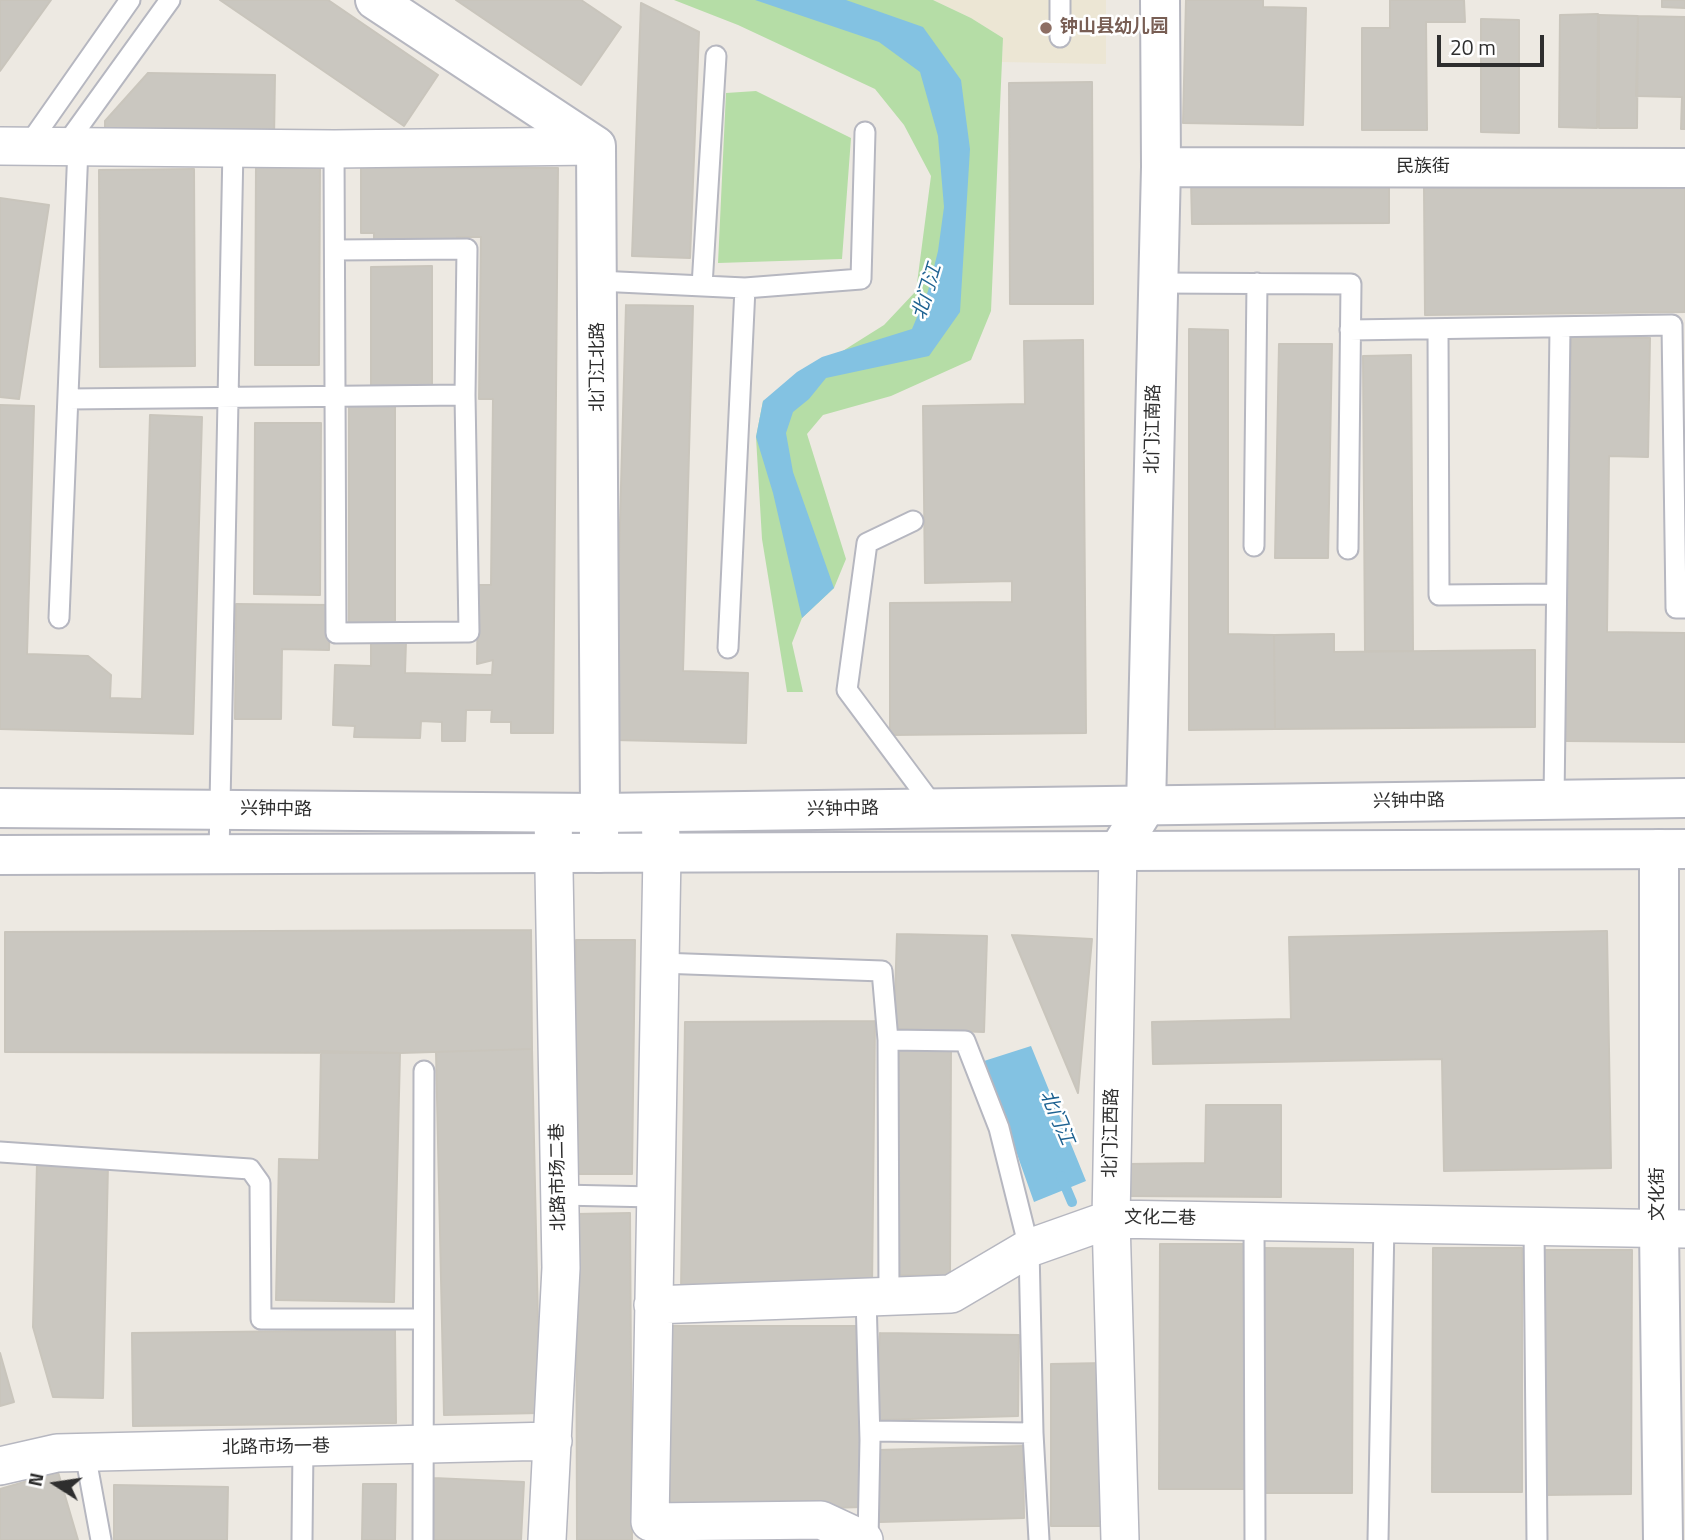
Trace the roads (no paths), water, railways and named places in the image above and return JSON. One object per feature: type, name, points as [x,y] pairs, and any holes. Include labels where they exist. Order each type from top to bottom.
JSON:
[{"type":"main road","points":[[375,0],[596,146]]},
{"type":"main road","name":"北门江南路","points":[[1146,806],[1161,167],[1160,0]]},
{"type":"main road","name":"北门江北路","points":[[596,146],[600,813],[597,853]]},
{"type":"main road","name":"民族街","points":[[1161,167],[1685,168]]},
{"type":"main road","name":"兴钟中路","points":[[0,808],[600,813],[1685,798]]},
{"type":"main road","points":[[1118,851],[1146,806]]},
{"type":"main road","points":[[0,855],[1672,849]]},
{"type":"main road","name":"文化街","points":[[1663,1540],[1672,1229],[1672,849]]},
{"type":"street","points":[[14,147],[334,149],[596,146]]},
{"type":"street","points":[[659,812],[662,853],[650,1522],[821,1520],[866,1540]]},
{"type":"street","name":"北路市场二巷","points":[[547,1540],[561,1268],[553,813]]},
{"type":"street","name":"北门江西路","points":[[1118,851],[1111,1219],[1120,1540]]},
{"type":"street","name":"文化二巷","points":[[653,1305],[951,1294],[1029,1248],[1111,1219],[1672,1229]]},
{"type":"street","name":"北路市场一巷","points":[[0,1466],[57,1453],[553,1441]]},
{"type":"lane","points":[[14,147],[131,0]]},
{"type":"lane","points":[[59,618],[68,399],[71,147],[170,0]]},
{"type":"lane","points":[[1060,0],[1060,37]]},
{"type":"lane","points":[[702,286],[716,56]]},
{"type":"lane","points":[[598,281],[745,288],[861,279],[865,132]]},
{"type":"lane","points":[[219,854],[233,148]]},
{"type":"lane","points":[[334,149],[336,633],[468,632],[467,249],[335,250]]},
{"type":"lane","points":[[1158,283],[1351,284],[1348,550]]},
{"type":"lane","points":[[1254,546],[1256,284]]},
{"type":"lane","points":[[728,648],[745,288]]},
{"type":"lane","points":[[1350,330],[1672,325],[1676,608],[1685,608]]},
{"type":"lane","points":[[1554,800],[1560,327]]},
{"type":"lane","points":[[1438,329],[1439,595],[1556,594]]},
{"type":"lane","points":[[68,399],[466,395]]},
{"type":"lane","points":[[913,521],[867,544],[847,690],[936,809]]},
{"type":"lane","points":[[660,964],[882,971],[888,1041],[866,1540]]},
{"type":"lane","points":[[888,1041],[965,1041],[999,1128],[1029,1248],[1033,1433],[1039,1540]]},
{"type":"lane","points":[[423,1540],[425,1071]]},
{"type":"lane","points":[[0,1152],[250,1169],[260,1183],[261,1319],[423,1319]]},
{"type":"lane","points":[[560,1195],[655,1197]]},
{"type":"lane","points":[[1254,1221],[1255,1540]]},
{"type":"lane","points":[[1378,1540],[1384,1223]]},
{"type":"lane","points":[[1534,1227],[1537,1540]]},
{"type":"lane","points":[[870,1431],[1033,1433]]},
{"type":"lane","points":[[302,1540],[303,1447]]},
{"type":"lane","points":[[85,1452],[100,1540]]},
{"type":"water","points":[[755,0],[846,0],[923,27],[961,80],[970,149],[960,312],[929,356],[826,378],[809,399],[793,412],[786,433],[793,472],[834,588],[802,618],[773,493],[756,437],[763,401],[797,372],[822,357],[912,329],[928,291],[938,251],[944,207],[938,136],[920,72],[879,42]]},
{"type":"water","points":[[1031,1046],[1086,1181],[1034,1202],[984,1061]]},
{"type":"waterway","name":"北门江","points":[[1061,1176],[1072,1202]]},
{"type":"place","name":"钟山县幼儿园","points":[[1046,28]]}]
